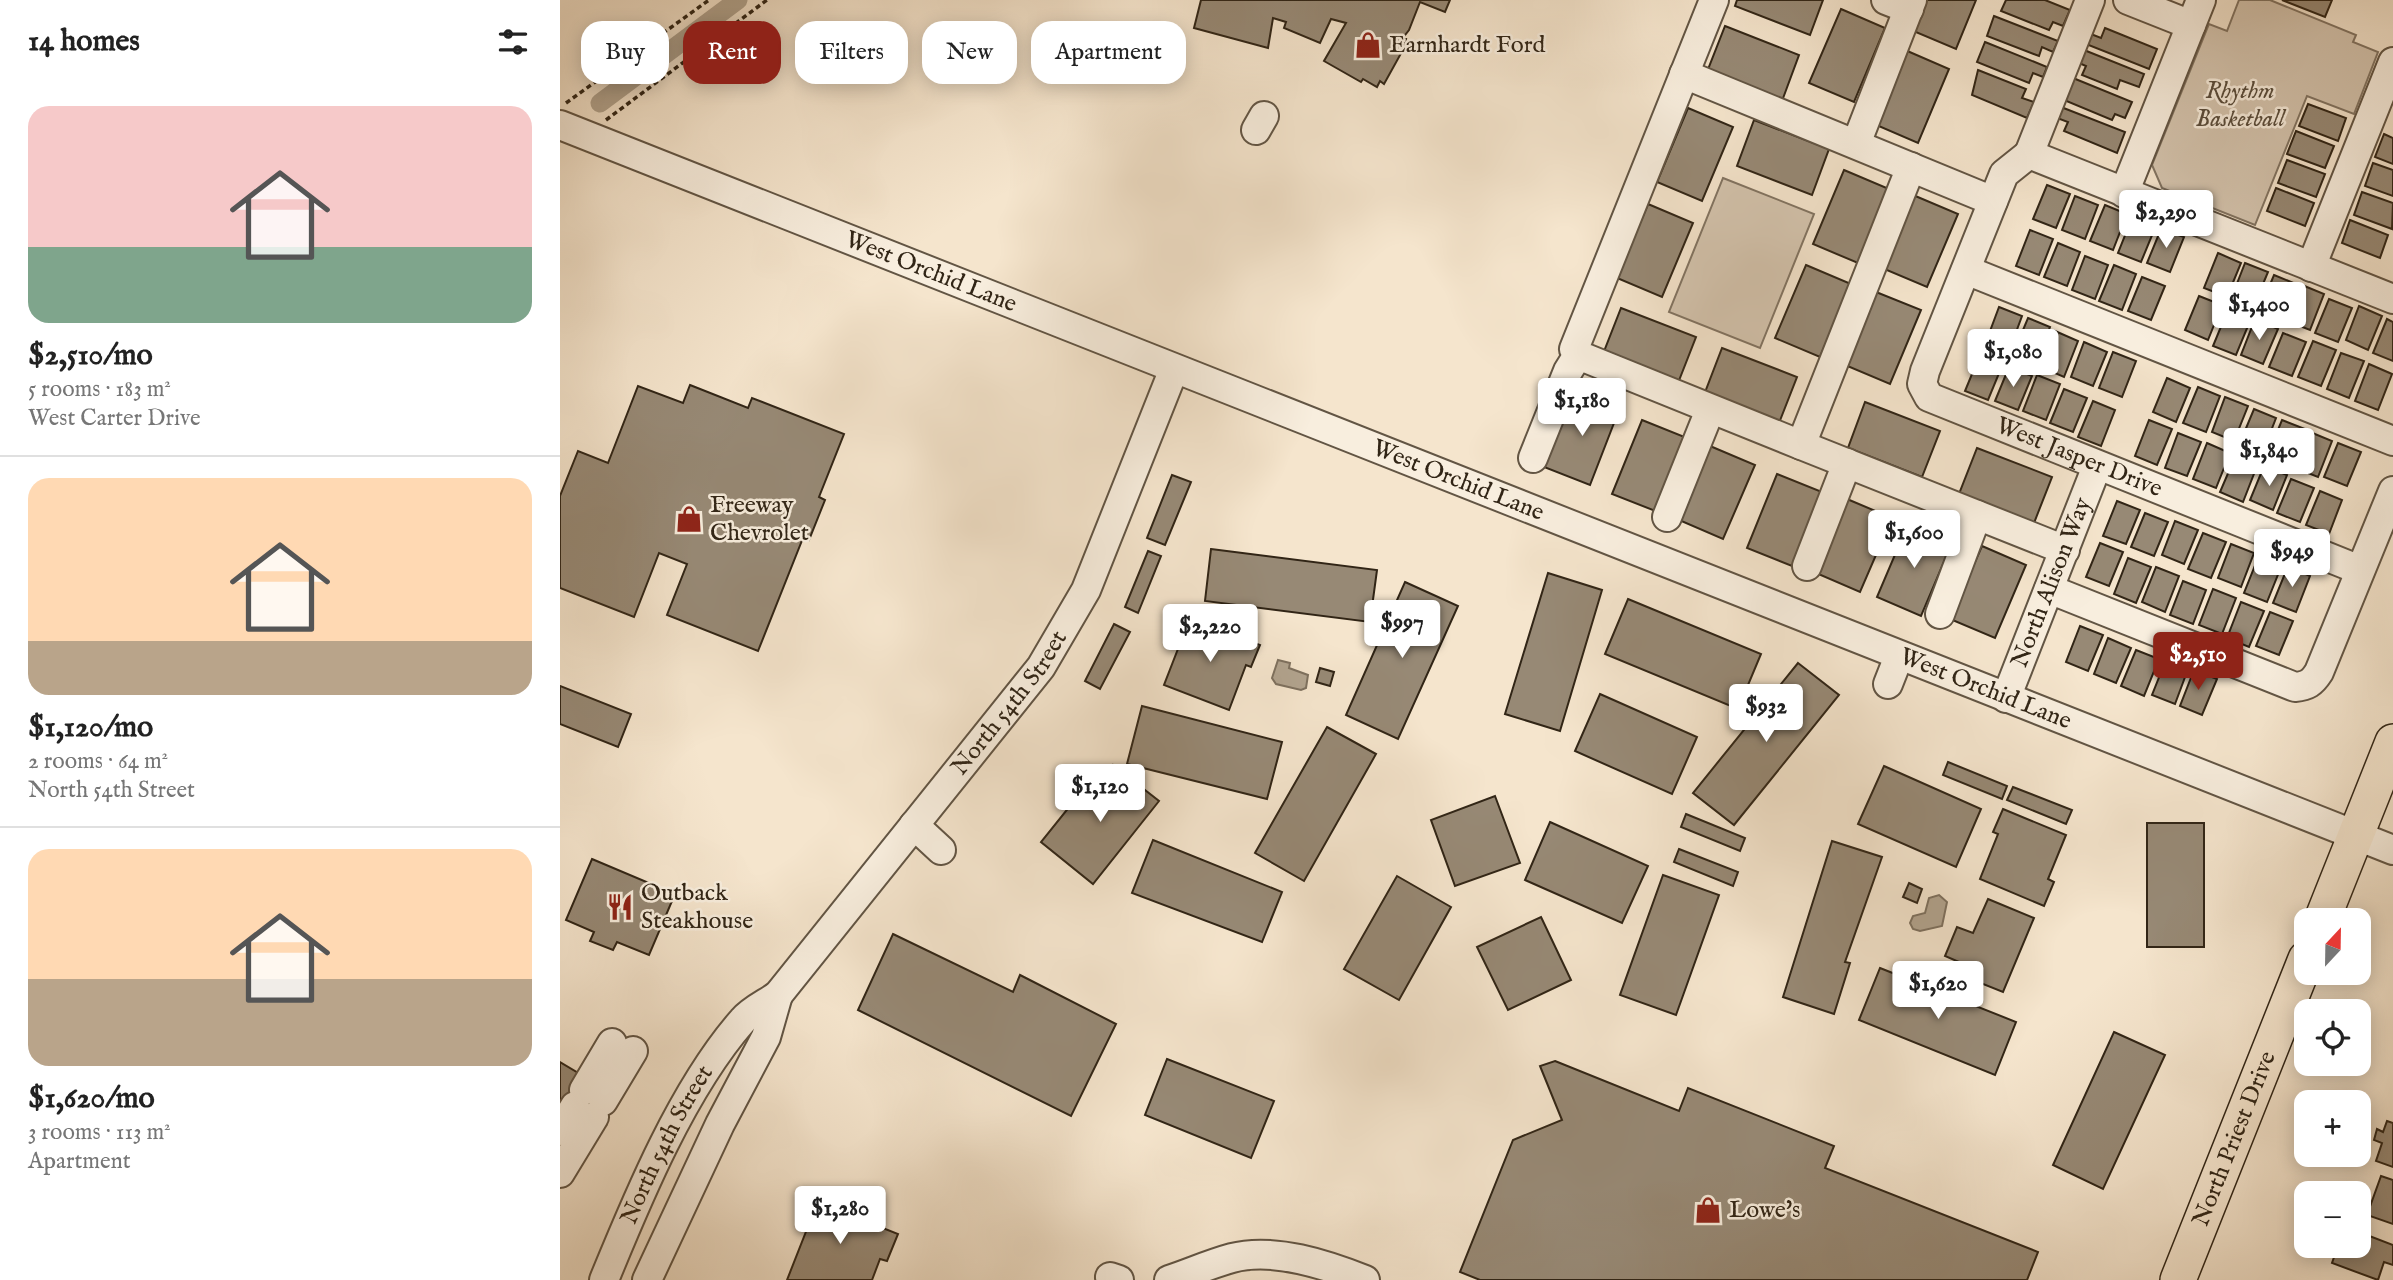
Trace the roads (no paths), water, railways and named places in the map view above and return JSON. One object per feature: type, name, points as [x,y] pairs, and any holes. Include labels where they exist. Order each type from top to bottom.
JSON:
[{"type":"main road","points":[[2327,908],[2393,742]]},
{"type":"main road","name":"North Priest Drive","points":[[2178,1280],[2296,985]]},
{"type":"street","points":[[1714,0],[1574,348],[1578,355],[2065,550]]},
{"type":"street","points":[[2090,0],[2029,154],[2004,174],[1966,270],[2393,441]]},
{"type":"street","points":[[2124,193],[2196,13],[2128,0]]},
{"type":"street","points":[[1856,144],[1902,3]]},
{"type":"street","points":[[2311,268],[2392,67]]},
{"type":"street","points":[[1684,74],[1993,201]]},
{"type":"street","name":"West Orchid Lane","points":[[573,130],[2393,850]]},
{"type":"street","points":[[2029,154],[2393,299]]},
{"type":"street","points":[[1801,445],[1911,167]]},
{"type":"street","name":"West Jasper Drive","points":[[1966,270],[1922,384],[1929,397],[1938,403],[2360,570]]},
{"type":"street","points":[[1533,458],[1568,371],[1578,355]]},
{"type":"street","name":"North 54th Street","points":[[604,1280],[634,1208],[704,1075],[744,1018],[778,995],[1041,667],[1080,600],[1174,369]]},
{"type":"street","points":[[1667,517],[1710,410]]},
{"type":"street","points":[[1807,566],[1847,463]]},
{"type":"street","name":"North Alison Way","points":[[2006,698],[2097,466]]},
{"type":"street","points":[[2049,589],[2295,687],[2313,682],[2393,491]]},
{"type":"street","points":[[1940,614],[1977,515]]},
{"type":"street","points":[[1888,684],[1899,656]]},
{"type":"street","points":[[914,825],[941,850]]},
{"type":"street","name":"North 54th Street","points":[[647,1280],[720,1124],[766,1037],[778,995]]},
{"type":"street","points":[[560,1152],[622,1047]]},
{"type":"street","points":[[560,1131],[589,1104]]},
{"type":"street","points":[[560,1173],[589,1104]]},
{"type":"street","points":[[1169,1280],[1234,1257],[1283,1268],[1321,1262],[1365,1280]]},
{"type":"waterway","points":[[600,103],[738,0]]},
{"type":"place","name":"Earnhardt Ford","points":[[1368,45]]},
{"type":"place","name":"Freeway Chevrolet","points":[[689,519]]},
{"type":"place","name":"Outback Steakhouse","points":[[620,907]]},
{"type":"place","name":"Lowe's","points":[[1708,1210]]},
{"type":"park label","name":"Rhythm Basketball","points":[[2240,105]]}]
